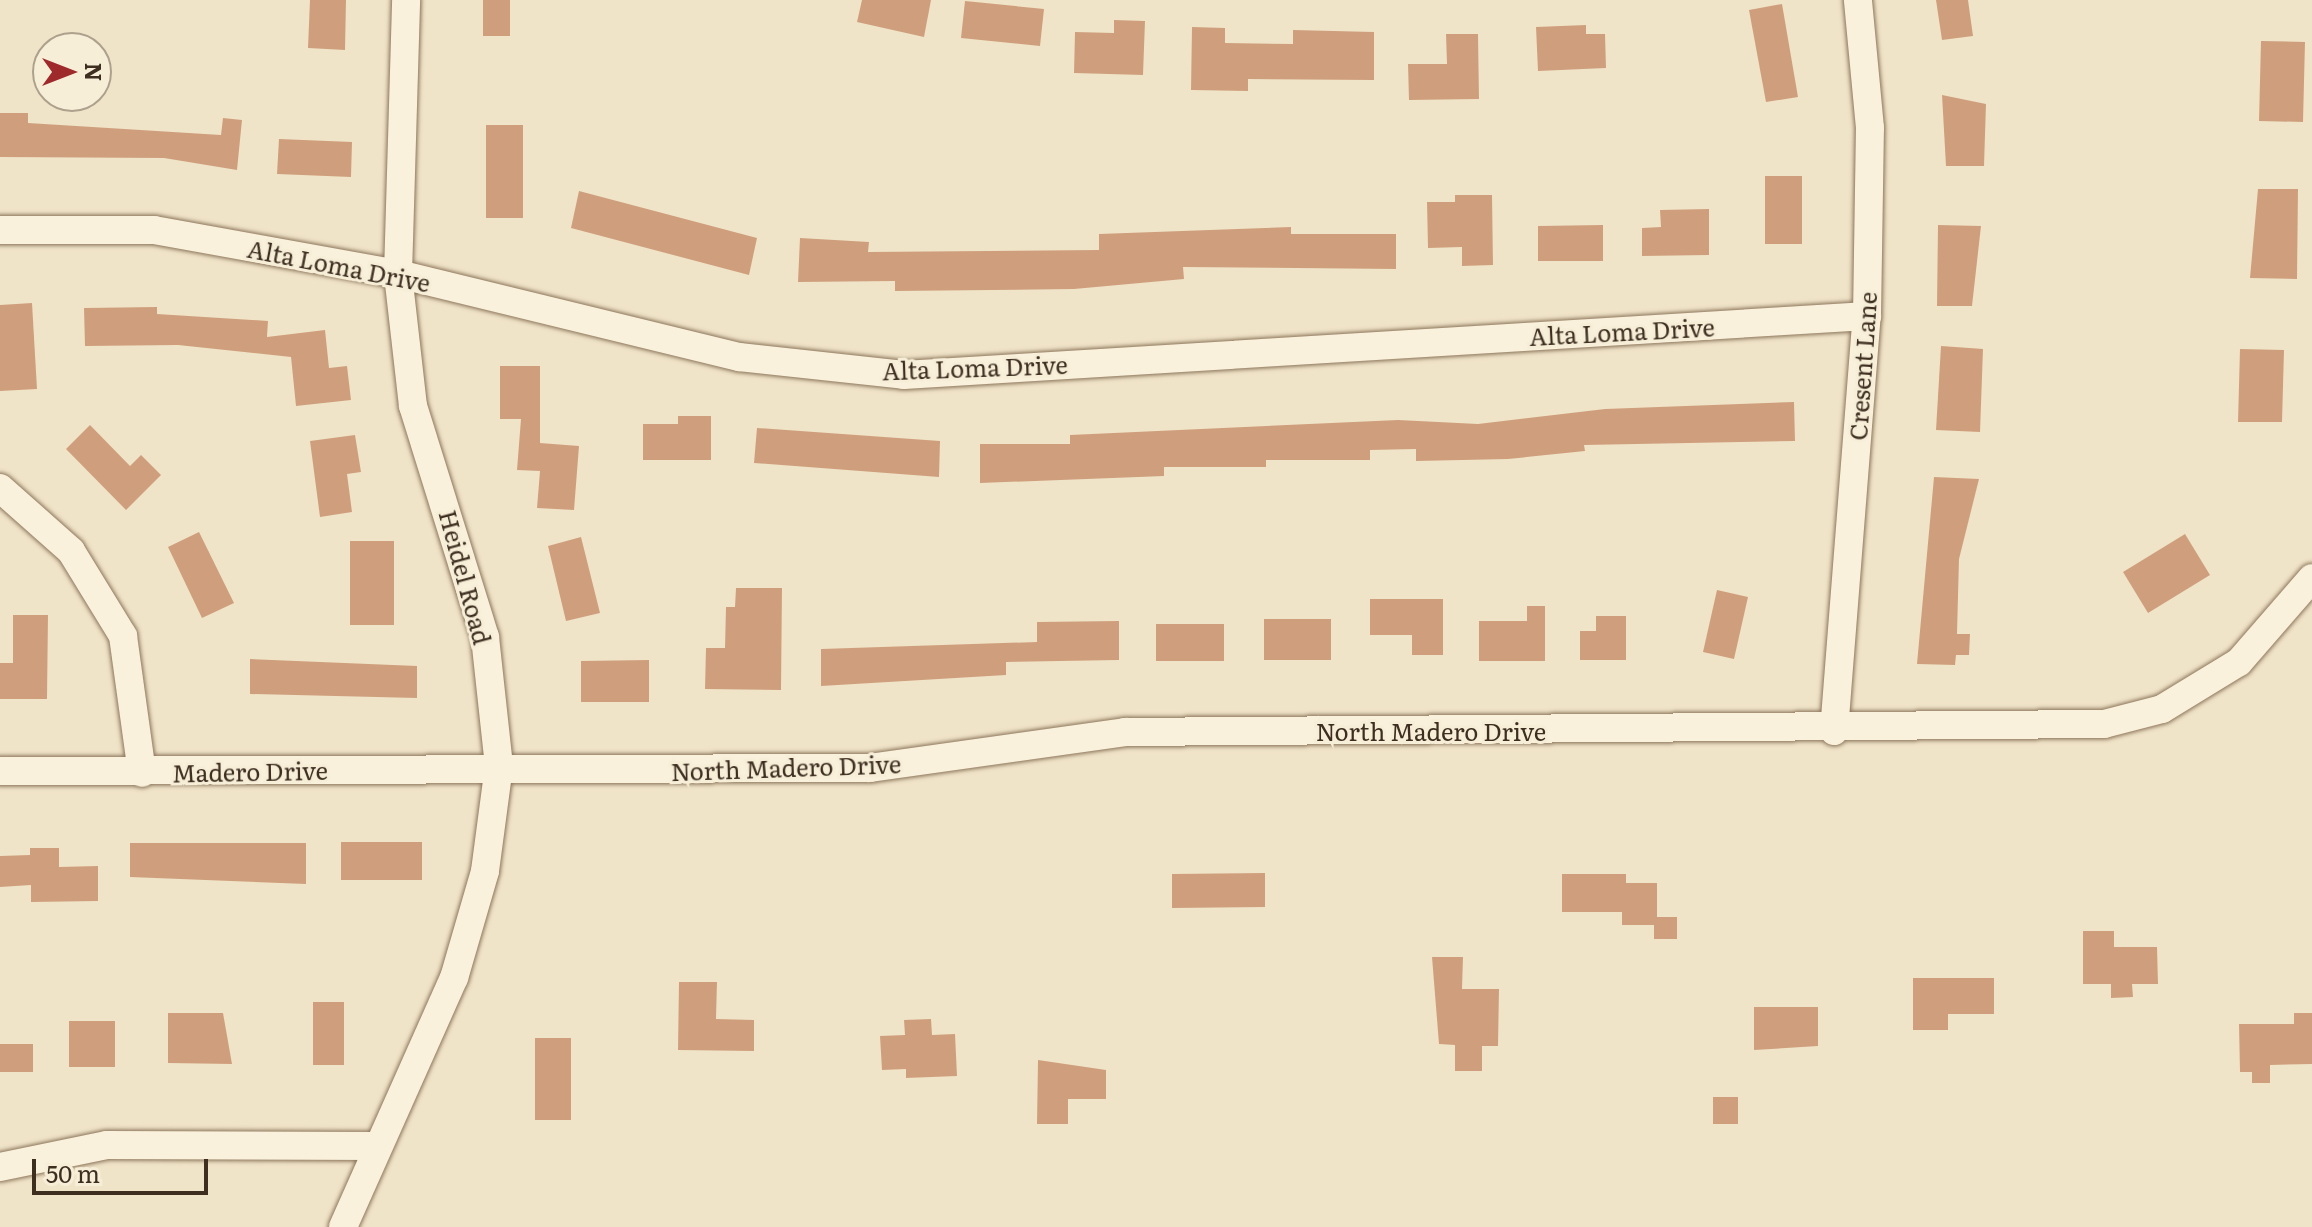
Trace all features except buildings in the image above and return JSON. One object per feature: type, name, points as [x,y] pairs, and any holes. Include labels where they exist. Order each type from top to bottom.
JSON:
[{"type":"street","name":"Heidel Road","points":[[343,1227],[375,1146],[454,978],[485,871],[499,766],[485,637],[413,406],[398,274],[406,0]]},
{"type":"street","name":"Cresent Lane","points":[[1834,731],[1867,316],[1870,128],[1858,0]]},
{"type":"street","name":"Alta Loma Drive","points":[[0,230],[154,230],[398,274],[739,357],[904,375],[1867,316]]},
{"type":"street","points":[[0,488],[71,551],[123,636],[142,773]]},
{"type":"street","name":"North Madero Drive","points":[[499,766],[870,768],[1125,732],[1834,731],[2104,724],[2162,709],[2239,662],[2312,578]]},
{"type":"street","name":"Madero Drive","points":[[0,771],[142,773],[499,766]]},
{"type":"street","points":[[0,1167],[107,1145],[375,1146]]}]
